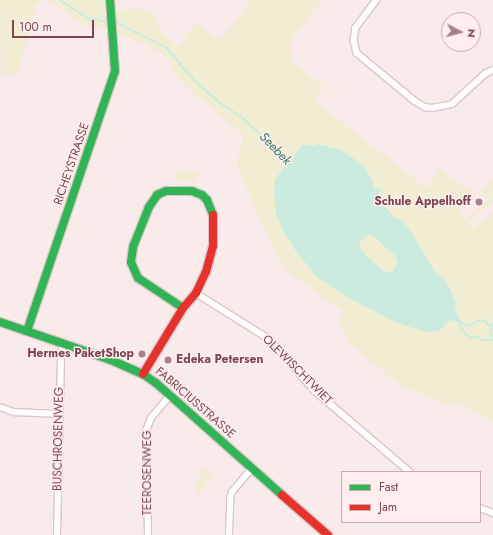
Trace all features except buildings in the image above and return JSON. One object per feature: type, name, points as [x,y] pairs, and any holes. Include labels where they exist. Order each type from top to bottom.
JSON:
[{"type":"street","name":"RICHEYSTRASSE","points":[[27,331],[115,71],[115,52],[110,20],[110,0]]},
{"type":"street","points":[[377,0],[356,28],[354,40],[358,53],[415,102],[425,107],[432,108],[452,104],[485,74],[493,70]]},
{"type":"street","points":[[143,374],[183,308],[196,294],[206,272],[213,246],[214,225],[212,210],[207,200],[198,193],[166,191],[161,192],[149,206],[133,247],[131,262],[138,278],[183,308]]},
{"type":"street","name":"OLEWISCHTWIET","points":[[196,294],[264,335],[282,353],[314,390],[409,471]]},
{"type":"street","name":"FABRICIUSSTRASSE","points":[[0,322],[133,368],[143,374],[170,395],[328,535]]},
{"type":"street","name":"BUSCHROSENWEG","points":[[57,535],[61,353],[64,344]]},
{"type":"street","name":"TEEROSENWEG","points":[[148,535],[146,430],[152,418],[170,395]]},
{"type":"street","points":[[0,407],[14,412],[60,414]]},
{"type":"street","points":[[229,535],[230,498],[232,492],[252,468]]},
{"type":"street","points":[[481,508],[493,513]]},
{"type":"shaded area","points":[[0,0],[40,0],[39,3],[34,6],[36,9],[17,73],[1,76]]},
{"type":"shaded area","points":[[49,0],[106,0],[104,12],[142,8],[153,15],[161,31],[178,47],[196,23],[220,40],[251,0],[322,0],[292,39],[291,61],[324,87],[314,100],[426,188],[441,169],[474,195],[457,209],[473,229],[493,212],[493,422],[458,403],[447,403],[402,387],[350,343],[339,323],[343,312],[295,277],[283,264],[269,241],[237,165],[243,135],[182,83],[162,53],[144,43],[78,22]],"holes":[[[303,145],[316,146],[371,182],[374,189],[381,190],[377,197],[394,217],[402,220],[411,231],[435,272],[444,279],[455,301],[458,322],[451,320],[446,326],[413,327],[404,325],[275,179]]]},
{"type":"shaded area","points":[[303,144],[316,146],[317,144],[338,149],[353,158],[364,167],[372,180],[374,189],[380,188],[381,190],[377,197],[394,217],[402,220],[411,231],[435,272],[444,279],[455,301],[456,312],[459,320],[458,322],[451,320],[439,331],[427,332],[404,325],[388,319],[339,292],[315,275],[296,251],[282,229],[276,213],[274,194],[275,179]],"holes":[[[368,235],[373,236],[396,257],[398,263],[392,272],[385,272],[367,257],[360,248],[360,242]]]},
{"type":"shaded area","points":[[177,170],[197,173],[195,182],[176,179]]},
{"type":"shaded area","points":[[493,180],[493,193],[486,199],[480,191]]},
{"type":"shaded area","points":[[493,196],[493,201],[470,221],[468,218]]},
{"type":"shaded area","points":[[368,235],[373,236],[396,257],[398,263],[392,272],[385,272],[367,257],[360,248],[360,242]]},
{"type":"shaded area","points":[[205,469],[211,476],[209,481],[206,482],[205,489],[197,493],[196,480],[200,477],[201,470]]},
{"type":"waterway","name":"Seebek","points":[[60,0],[88,18],[108,22]]},
{"type":"waterway","name":"Seebek","points":[[114,23],[166,47],[194,80],[219,102],[244,119],[290,161]]},
{"type":"waterway","name":"Seebek","points":[[459,321],[469,326],[480,320],[487,322],[489,326],[493,324]]},
{"type":"waterway","name":"Seebek","points":[[459,322],[463,331],[470,338],[478,337],[482,340],[493,340]]},
{"type":"waterway","name":"Seebek","points":[[493,327],[491,332],[493,338]]},
{"type":"traffic: fast","points":[[27,331],[115,71],[110,0]]},
{"type":"traffic: fast","points":[[183,308],[138,278],[131,262],[133,247],[149,207],[157,195],[166,191],[192,191],[202,195],[207,200],[213,215]]},
{"type":"traffic: fast","points":[[0,322],[111,360],[143,374],[156,383],[282,495]]},
{"type":"traffic: jam","points":[[143,374],[183,308],[196,293],[206,272],[213,246],[213,215]]},
{"type":"traffic: jam","points":[[282,495],[328,535]]},
{"type":"place","name":"Schule Appelhoff","points":[[479,202]]},
{"type":"place","name":"Hermes PaketShop","points":[[142,354]]},
{"type":"place","name":"Edeka Petersen","points":[[168,360]]}]
